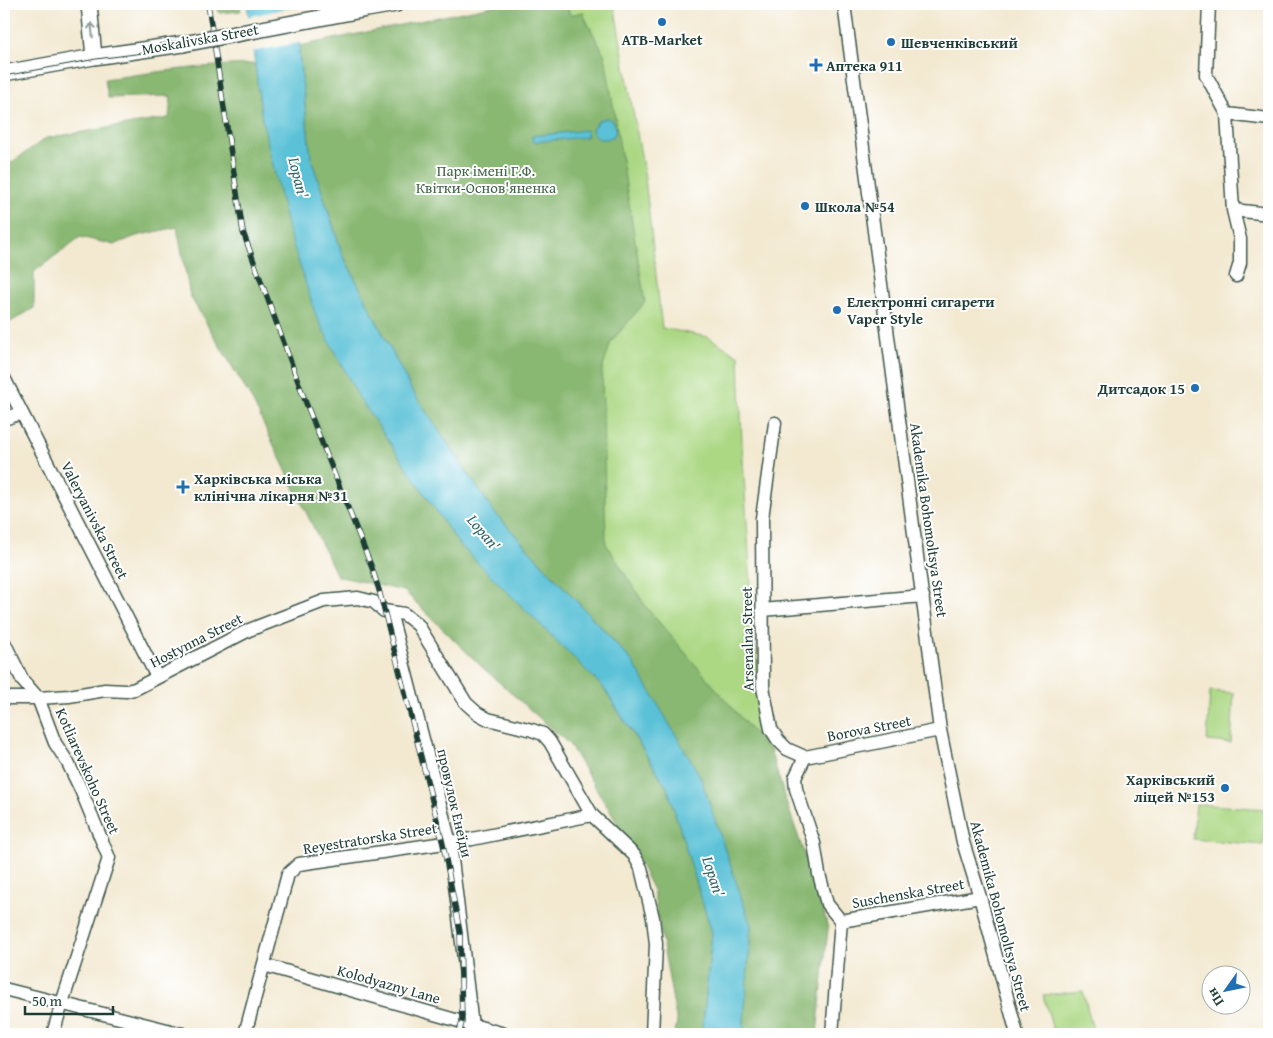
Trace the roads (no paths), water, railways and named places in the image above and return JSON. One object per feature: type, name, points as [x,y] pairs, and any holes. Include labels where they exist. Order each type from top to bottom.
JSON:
[{"type":"street","points":[[89,4],[94,57]]},
{"type":"street","name":"Moskalivska Street","points":[[4,73],[183,44],[396,4]]},
{"type":"street","name":"Akademika Bohomoltsya Street","points":[[844,4],[940,730],[963,842],[980,897],[1016,1034]]},
{"type":"street","points":[[1209,4],[1206,75],[1227,114],[1233,210],[1240,239],[1240,263],[1236,276]]},
{"type":"street","points":[[1227,114],[1269,119]]},
{"type":"street","points":[[1233,210],[1269,214]]},
{"type":"street","name":"Valeryanivska Street","points":[[4,378],[157,677]]},
{"type":"street","points":[[4,418],[21,413]]},
{"type":"street","name":"Arsenalna Street","points":[[774,423],[762,518],[763,687],[771,729],[787,750],[805,757]]},
{"type":"street","points":[[762,610],[923,596]]},
{"type":"street","name":"Hostynna Street","points":[[4,698],[69,696],[105,690],[126,691],[136,689],[249,630],[324,602],[358,598],[374,602],[384,611],[404,614],[418,624],[466,703],[477,713],[488,719],[543,734],[550,742],[592,815],[634,855],[640,868],[653,918],[656,944],[652,1034]]},
{"type":"street","name":"провулок Енеїди","points":[[393,612],[450,843],[471,1030]]},
{"type":"street","name":"Kotliarevskoho Street","points":[[4,642],[23,681],[38,698],[54,743],[68,763],[81,790],[109,858],[53,1034]]},
{"type":"street","name":"Borova Street","points":[[805,757],[940,730]]},
{"type":"street","points":[[805,757],[796,778],[796,789],[814,843],[819,874],[827,904],[841,921],[832,1034]]},
{"type":"street","name":"Reyestratorska Street","points":[[245,1034],[288,874],[299,864],[450,843],[592,815]]},
{"type":"street","name":"Suschenska Street","points":[[841,921],[980,897]]},
{"type":"street","name":"Kolodyazny Lane","points":[[264,965],[471,1030],[504,1034]]},
{"type":"street","points":[[4,989],[183,1034]]},
{"type":"water","name":"Lopan'","points":[[247,4],[305,4],[299,53],[311,158],[342,253],[411,389],[494,512],[633,662],[700,776],[751,926],[743,1034],[702,1034],[712,933],[667,787],[603,687],[458,543],[358,396],[316,316],[288,229],[262,119]]},
{"type":"water","points":[[607,118],[613,121],[616,130],[614,136],[607,139],[597,138],[592,129],[599,120]]},
{"type":"water","points":[[586,130],[587,137],[533,142],[532,136]]},
{"type":"tram line","points":[[4,76],[96,59],[183,48],[414,4]]},
{"type":"tram line","points":[[159,44],[248,28]]},
{"type":"railway","points":[[208,4],[243,232],[306,403],[372,568],[443,844],[460,932],[462,1022],[459,1034]]},
{"type":"place","name":"ATB-Market","points":[[662,22]]},
{"type":"place","name":"Шевченківський","points":[[891,42]]},
{"type":"place","name":"Аптека 911","points":[[816,65]]},
{"type":"place","name":"Школа №54","points":[[805,206]]},
{"type":"place","name":"Електронні сигарети Vaper Style","points":[[837,310]]},
{"type":"place","name":"Дитсадок 15","points":[[1195,388]]},
{"type":"place","name":"Харківська міська клінічна лікарня №31","points":[[183,487]]},
{"type":"place","name":"Харківський ліцей №153","points":[[1225,788]]},
{"type":"park label","name":"Парк імені Г.Ф. Квітки-Основ'яненка","points":[[486,178]]}]
